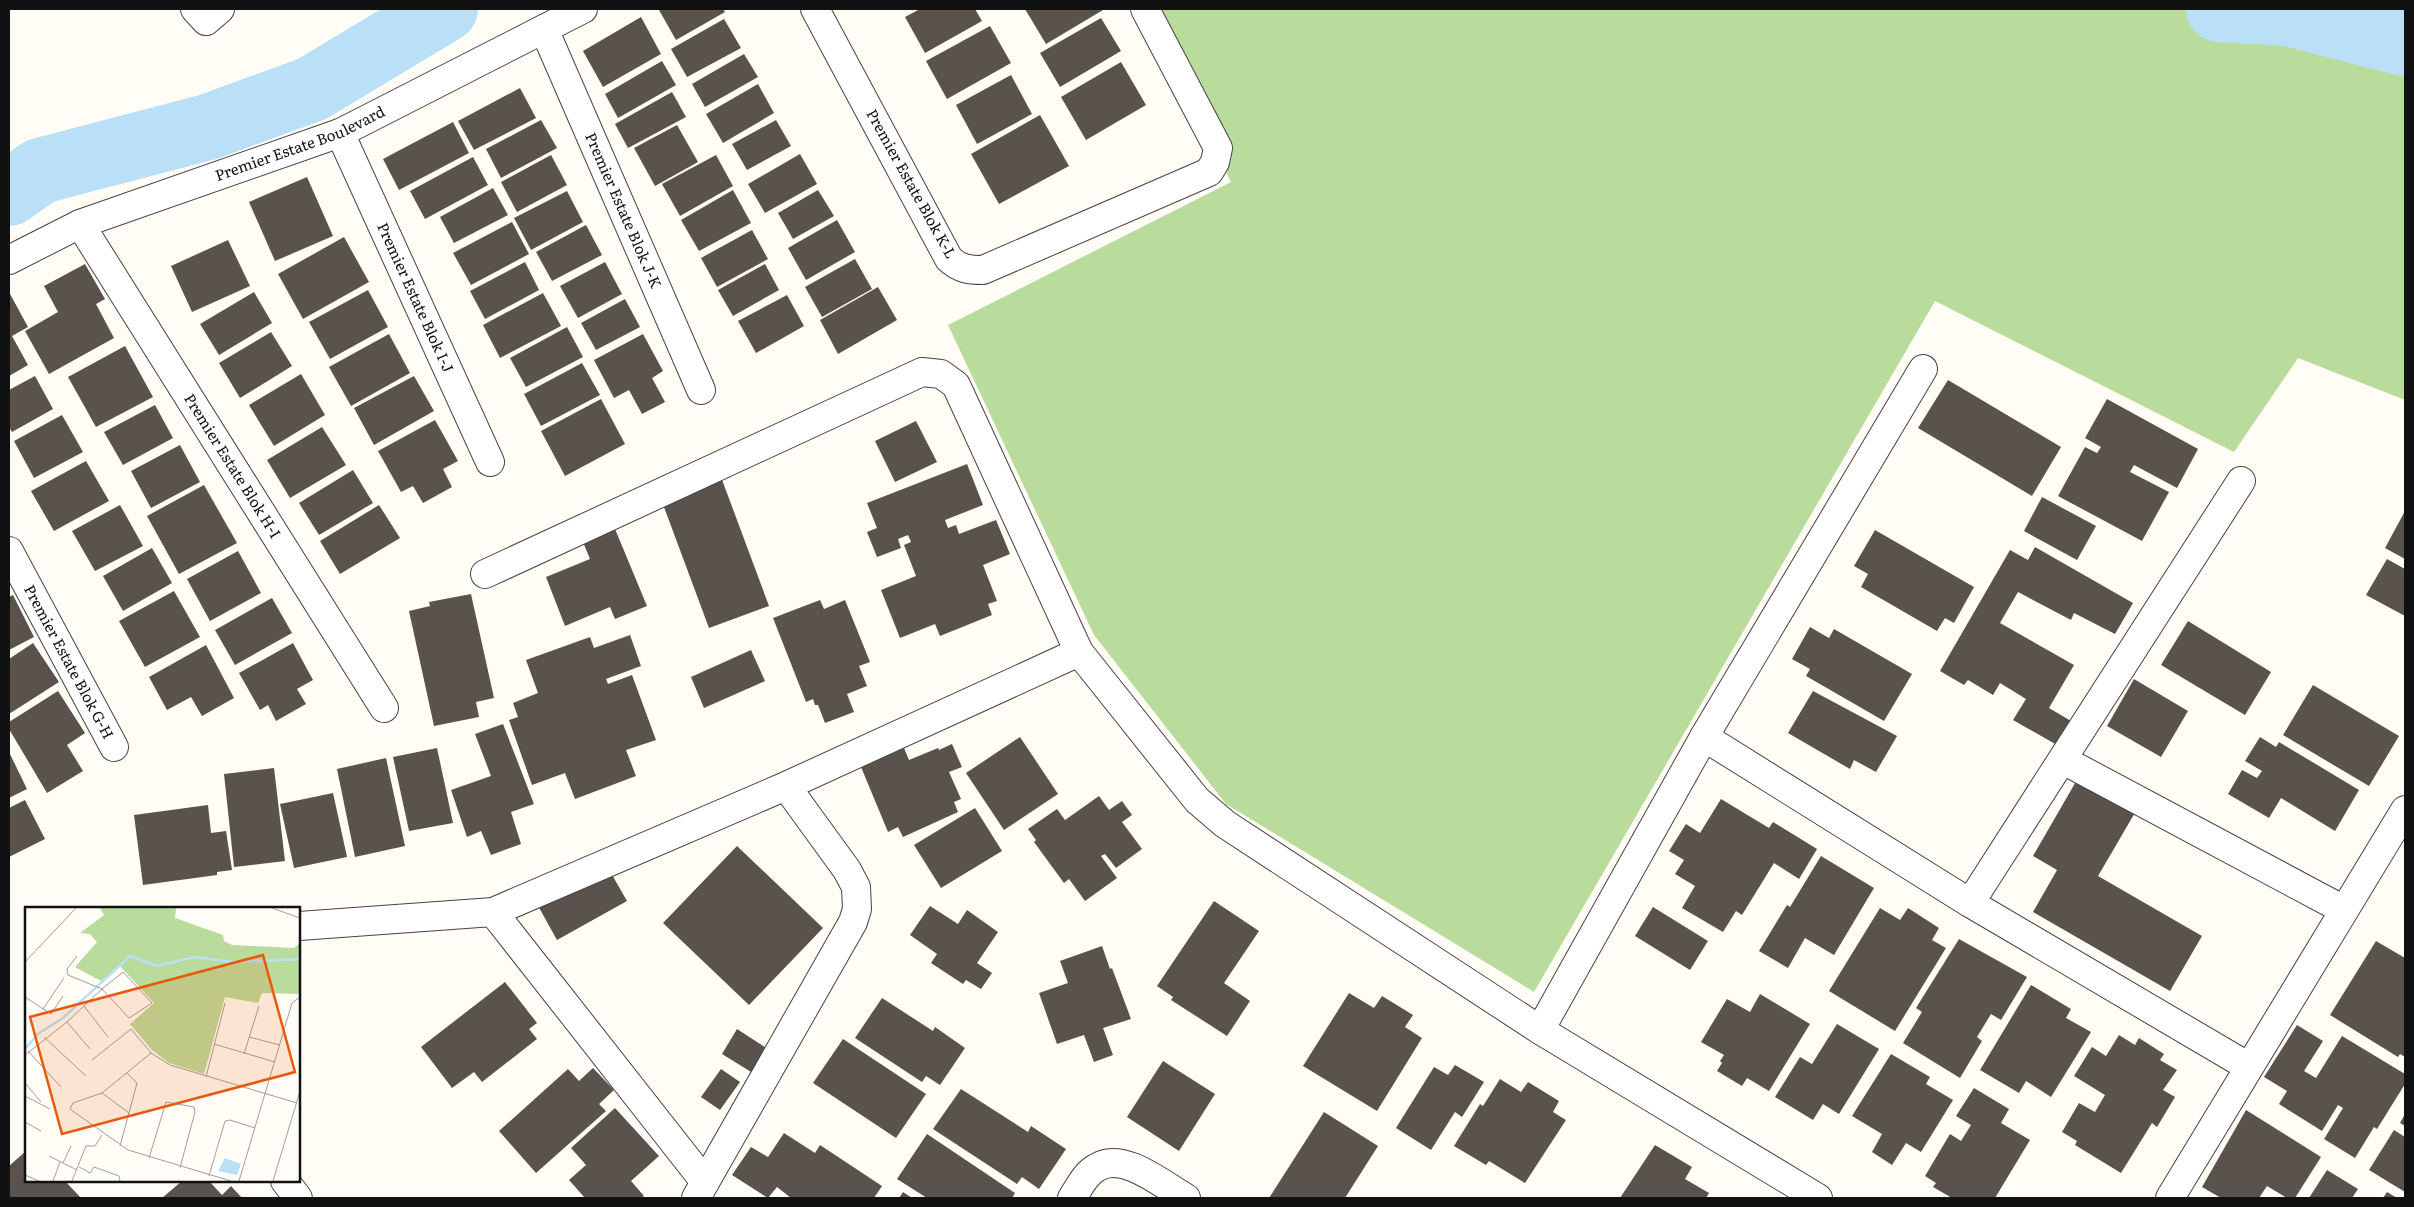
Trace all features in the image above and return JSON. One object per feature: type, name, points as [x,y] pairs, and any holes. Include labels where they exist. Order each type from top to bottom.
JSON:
[{"type":"street","points":[[195,9],[206,21],[220,9]]},
{"type":"street","name":"Premier Estate Boulevard","points":[[9,260],[80,224],[340,133],[583,9]]},
{"type":"street","name":"Premier Estate Blok K-L","points":[[816,9],[950,259],[957,266],[966,269],[983,270],[1209,172],[1215,162],[1218,148],[1145,9]]},
{"type":"street","name":"Premier Estate Blok J-K","points":[[544,29],[700,390]]},
{"type":"street","name":"Premier Estate Blok I-J","points":[[340,133],[490,462]]},
{"type":"street","name":"Premier Estate Blok H-I","points":[[80,224],[384,708]]},
{"type":"street","points":[[1540,1030],[1704,737],[1923,369]]},
{"type":"street","points":[[485,574],[922,372],[930,371],[942,374],[956,385],[1080,652],[1197,800],[1225,824],[1540,1030],[1818,1198]]},
{"type":"street","points":[[1970,903],[2064,760],[2241,481]]},
{"type":"street","name":"Premier Estate Blok G-H","points":[[9,551],[114,748]]},
{"type":"street","points":[[300,926],[493,912],[786,786],[1080,652]]},
{"type":"street","points":[[1704,737],[1970,903],[2249,1067]]},
{"type":"street","points":[[2064,760],[2344,910]]},
{"type":"street","points":[[493,912],[701,1190],[853,922],[857,910],[858,898],[852,878],[786,786]]},
{"type":"street","points":[[2170,1198],[2405,810]]},
{"type":"street","points":[[1072,1198],[1086,1176],[1095,1168],[1106,1163],[1116,1162],[1127,1164],[1186,1198]]},
{"type":"street","points":[[286,1182],[298,1198]]},
{"type":"green space","points":[[1142,9],[2405,9],[2405,400],[2298,358],[2234,452],[1935,301],[1534,992],[1226,804],[1094,635],[948,325],[1231,182]]},
{"type":"building","points":[[723,9],[725,12],[676,40],[659,10]]},
{"type":"building","points":[[920,9],[975,9],[982,21],[925,53],[905,17]]},
{"type":"building","points":[[1025,9],[1102,9],[1103,10],[1046,44]]},
{"type":"building","points":[[641,17],[661,54],[603,87],[583,51]]},
{"type":"building","points":[[1101,18],[1121,51],[1060,87],[1040,53]]},
{"type":"building","points":[[724,19],[741,48],[687,77],[671,49]]},
{"type":"building","points":[[990,26],[1011,63],[947,99],[926,61]]},
{"type":"building","points":[[744,54],[758,77],[705,107],[692,84]]},
{"type":"building","points":[[662,61],[676,85],[618,118],[605,94]]},
{"type":"building","points":[[1121,62],[1146,105],[1086,140],[1061,97]]},
{"type":"building","points":[[1011,75],[1032,114],[977,144],[956,105]]},
{"type":"building","points":[[758,84],[774,113],[723,143],[706,114]]},
{"type":"building","points":[[520,88],[536,118],[474,150],[458,121]]},
{"type":"building","points":[[672,92],[686,117],[628,148],[615,124]]},
{"type":"building","points":[[1040,115],[1069,166],[999,204],[971,154]]},
{"type":"building","points":[[541,120],[557,148],[501,178],[486,149]]},
{"type":"building","points":[[776,120],[791,146],[747,170],[732,144]]},
{"type":"building","points":[[453,122],[469,153],[399,190],[383,159]]},
{"type":"building","points":[[677,125],[698,162],[655,186],[634,148]]},
{"type":"building","points":[[800,154],[817,184],[765,213],[748,184]]},
{"type":"building","points":[[551,155],[567,185],[517,212],[501,182]]},
{"type":"building","points":[[716,155],[733,186],[680,216],[662,184]]},
{"type":"building","points":[[473,157],[488,185],[425,219],[410,191]]},
{"type":"building","points":[[307,177],[333,236],[275,261],[249,202]]},
{"type":"building","points":[[493,188],[508,215],[454,243],[440,217]]},
{"type":"building","points":[[733,190],[751,223],[699,251],[681,220]]},
{"type":"building","points":[[818,190],[834,216],[793,239],[778,213]]},
{"type":"building","points":[[567,191],[583,222],[531,250],[514,218]]},
{"type":"building","points":[[837,220],[855,252],[806,280],[788,248]]},
{"type":"building","points":[[512,222],[529,254],[471,285],[453,253]]},
{"type":"building","points":[[586,225],[602,255],[552,281],[536,252]]},
{"type":"building","points":[[752,230],[768,259],[717,287],[701,258]]},
{"type":"building","points":[[344,237],[369,282],[303,319],[278,274]]},
{"type":"building","points":[[228,240],[250,286],[192,312],[171,266]]},
{"type":"building","points":[[855,259],[872,289],[822,317],[805,287]]},
{"type":"building","points":[[525,262],[539,290],[485,319],[470,291]]},
{"type":"building","points":[[605,262],[622,294],[578,318],[560,286]]},
{"type":"building","points":[[85,264],[105,299],[96,304],[114,338],[49,374],[25,331],[58,312],[44,286]]},
{"type":"building","points":[[765,264],[779,290],[733,316],[718,290]]},
{"type":"building","points":[[878,287],[897,320],[838,354],[820,320]]},
{"type":"building","points":[[368,290],[388,327],[330,359],[309,322]]},
{"type":"building","points":[[9,292],[28,327],[12,336],[28,365],[9,376]]},
{"type":"building","points":[[254,292],[272,323],[219,355],[200,324]]},
{"type":"building","points":[[543,293],[561,326],[500,358],[483,325]]},
{"type":"building","points":[[787,295],[804,326],[756,353],[738,321]]},
{"type":"building","points":[[625,299],[640,327],[596,350],[581,323]]},
{"type":"building","points":[[567,327],[583,357],[526,387],[510,358]]},
{"type":"building","points":[[271,332],[292,366],[240,398],[219,363]]},
{"type":"building","points":[[389,334],[410,373],[351,406],[329,367]]},
{"type":"building","points":[[643,334],[663,371],[652,378],[665,402],[642,414],[629,390],[614,398],[594,360]]},
{"type":"building","points":[[125,346],[153,397],[96,427],[68,377]]},
{"type":"building","points":[[582,363],[600,395],[541,426],[524,394]]},
{"type":"building","points":[[301,374],[325,415],[274,446],[249,405]]},
{"type":"building","points":[[35,376],[53,409],[12,432],[9,427],[9,390]]},
{"type":"building","points":[[414,376],[434,411],[374,445],[354,408]]},
{"type":"building","points":[[1948,380],[2061,447],[2032,496],[1918,428]]},
{"type":"building","points":[[601,399],[625,444],[565,476],[541,431]]},
{"type":"building","points":[[2107,399],[2198,449],[2177,488],[2134,465],[2130,472],[2169,492],[2142,541],[2058,496],[2085,447],[2097,453],[2101,447],[2085,438]]},
{"type":"building","points":[[155,405],[173,438],[123,465],[104,432]]},
{"type":"building","points":[[62,415],[83,452],[34,478],[14,441]]},
{"type":"building","points":[[435,420],[458,461],[443,469],[452,487],[423,503],[413,486],[401,492],[378,451]]},
{"type":"building","points":[[916,421],[937,462],[895,482],[875,441]]},
{"type":"building","points":[[322,427],[346,465],[290,498],[267,460]]},
{"type":"building","points":[[180,445],[200,482],[151,508],[131,471]]},
{"type":"building","points":[[86,461],[109,501],[54,531],[31,491]]},
{"type":"building","points":[[967,464],[983,505],[945,520],[948,528],[956,525],[959,534],[996,520],[1010,554],[983,565],[997,601],[988,604],[992,615],[940,636],[935,624],[900,638],[881,590],[916,576],[904,545],[911,542],[908,535],[898,539],[901,548],[877,557],[867,532],[877,528],[867,503]]},
{"type":"building","points":[[353,470],[373,503],[319,535],[299,503]]},
{"type":"building","points":[[721,477],[769,606],[709,628],[661,499]]},
{"type":"building","points":[[204,485],[237,543],[179,574],[147,516]]},
{"type":"building","points":[[2042,497],[2096,526],[2077,560],[2024,531]]},
{"type":"building","points":[[120,505],[143,546],[95,571],[72,531]]},
{"type":"building","points":[[379,505],[400,538],[340,574],[320,541]]},
{"type":"building","points":[[2405,511],[2405,559],[2385,548]]},
{"type":"building","points":[[615,529],[647,606],[615,619],[610,607],[565,626],[546,577],[590,559],[583,542]]},
{"type":"building","points":[[1875,530],[1974,587],[1954,623],[1945,618],[1937,631],[1861,587],[1868,574],[1854,566]]},
{"type":"building","points":[[2035,547],[2133,603],[2115,634],[2074,613],[2071,620],[2018,592],[2000,623],[2074,665],[2049,708],[2071,721],[2057,745],[2013,720],[2026,699],[2000,683],[1993,695],[1968,680],[1964,685],[1940,671],[2010,550],[2028,560]]},
{"type":"building","points":[[152,548],[172,583],[123,611],[103,576]]},
{"type":"building","points":[[238,551],[261,593],[210,621],[187,579]]},
{"type":"building","points":[[2387,559],[2405,569],[2405,616],[2366,595]]},
{"type":"building","points":[[174,591],[200,637],[145,667],[119,621]]},
{"type":"building","points":[[471,594],[494,698],[476,702],[479,717],[434,726],[409,611],[430,606],[429,602]]},
{"type":"building","points":[[13,595],[34,637],[9,650],[9,597]]},
{"type":"building","points":[[272,598],[292,633],[235,665],[215,630]]},
{"type":"building","points":[[820,600],[824,609],[845,600],[870,662],[859,666],[867,686],[847,694],[854,712],[825,723],[818,705],[815,705],[813,699],[806,702],[773,618]]},
{"type":"building","points":[[2188,621],[2271,672],[2245,715],[2161,665]]},
{"type":"building","points":[[1810,627],[1829,638],[1834,629],[1912,674],[1884,721],[1806,676],[1810,669],[1792,659]]},
{"type":"building","points":[[630,635],[641,666],[606,679],[608,684],[632,675],[656,740],[626,750],[636,776],[575,799],[565,773],[532,785],[509,720],[518,717],[513,703],[538,693],[526,660],[590,637],[594,648]]},
{"type":"building","points":[[33,643],[59,682],[9,714],[9,659]]},
{"type":"building","points":[[293,643],[313,680],[297,689],[306,704],[276,721],[268,705],[260,710],[239,673]]},
{"type":"building","points":[[206,645],[234,698],[202,716],[191,697],[167,710],[149,677]]},
{"type":"building","points":[[751,650],[765,681],[704,708],[691,677]]},
{"type":"building","points":[[2134,679],[2188,711],[2161,757],[2107,726]]},
{"type":"building","points":[[2313,685],[2399,736],[2369,786],[2283,735]]},
{"type":"building","points":[[58,691],[85,733],[67,745],[83,771],[47,793],[9,729],[9,722]]},
{"type":"building","points":[[1813,691],[1897,736],[1876,772],[1854,760],[1850,769],[1788,733]]},
{"type":"building","points":[[503,724],[534,804],[511,812],[521,844],[491,855],[481,831],[467,837],[451,790],[491,776],[475,734]]},
{"type":"building","points":[[1020,737],[1058,794],[1004,830],[966,773]]},
{"type":"building","points":[[2260,737],[2276,747],[2279,742],[2359,790],[2335,831],[2281,798],[2269,818],[2228,794],[2242,770],[2257,778],[2262,771],[2245,761]]},
{"type":"building","points":[[952,744],[962,767],[949,772],[961,799],[954,802],[958,812],[903,837],[898,827],[888,832],[861,767],[904,748],[909,760]]},
{"type":"building","points":[[437,748],[453,823],[409,831],[393,757]]},
{"type":"building","points":[[9,752],[27,789],[9,798]]},
{"type":"building","points":[[386,758],[405,846],[355,857],[337,769]]},
{"type":"building","points":[[274,768],[285,861],[234,867],[224,774]]},
{"type":"building","points":[[2078,778],[2136,811],[2098,876],[2202,936],[2170,991],[2033,912],[2057,870],[2033,856]]},
{"type":"building","points":[[333,793],[347,857],[294,868],[280,804]]},
{"type":"building","points":[[1099,796],[1109,810],[1122,801],[1132,815],[1122,822],[1142,849],[1116,868],[1105,854],[1101,856],[1117,878],[1085,901],[1069,879],[1064,883],[1034,842],[1036,840],[1028,829],[1057,809],[1065,820]]},
{"type":"building","points":[[1721,799],[1769,828],[1773,822],[1817,849],[1799,879],[1774,863],[1742,915],[1736,911],[1723,932],[1682,908],[1695,886],[1675,874],[1684,860],[1669,851],[1686,824],[1700,833]]},
{"type":"building","points":[[25,800],[45,839],[9,857],[9,808]]},
{"type":"building","points":[[208,805],[211,833],[226,831],[232,870],[217,872],[217,875],[143,885],[134,815]]},
{"type":"building","points":[[975,808],[1002,851],[941,888],[914,845]]},
{"type":"building","points":[[737,846],[823,928],[749,1005],[663,923]]},
{"type":"building","points":[[1821,856],[1874,888],[1834,955],[1805,938],[1788,968],[1759,951],[1787,905],[1790,907]]},
{"type":"building","points":[[607,866],[627,901],[557,940],[537,904]]},
{"type":"building","points":[[1214,901],[1259,931],[1224,983],[1250,1001],[1227,1036],[1171,1000],[1173,997],[1157,986]]},
{"type":"building","points":[[930,906],[958,924],[967,910],[998,932],[977,963],[992,973],[981,989],[966,980],[963,984],[931,963],[937,954],[910,935]]},
{"type":"building","points":[[1653,907],[1708,941],[1690,970],[1635,936]]},
{"type":"building","points":[[1880,908],[1900,920],[1908,908],[1939,928],[1932,940],[1946,948],[1895,1031],[1829,991]]},
{"type":"building","points":[[1959,939],[2027,977],[2001,1020],[1991,1014],[1977,1037],[1982,1041],[1960,1078],[1903,1043],[1922,1012],[1916,1008]]},
{"type":"building","points":[[2376,941],[2405,958],[2405,1057],[2400,1054],[2398,1057],[2330,1015]]},
{"type":"building","points":[[1102,946],[1131,1019],[1103,1028],[1113,1055],[1094,1062],[1084,1035],[1057,1044],[1039,993],[1068,983],[1060,961]]},
{"type":"building","points":[[505,982],[537,1023],[529,1029],[537,1039],[482,1082],[474,1072],[452,1088],[421,1047]]},
{"type":"building","points":[[2031,985],[2071,1009],[2066,1018],[2091,1032],[2051,1097],[2026,1081],[2019,1093],[1980,1070]]},
{"type":"building","points":[[1349,993],[1374,1008],[1382,996],[1413,1015],[1405,1027],[1422,1038],[1377,1111],[1303,1066]]},
{"type":"building","points":[[1760,994],[1810,1024],[1769,1091],[1747,1078],[1742,1086],[1717,1071],[1724,1055],[1701,1042],[1727,999],[1750,1012]]},
{"type":"building","points":[[882,998],[933,1031],[935,1027],[965,1048],[940,1085],[926,1076],[922,1082],[855,1038]]},
{"type":"building","points":[[1837,1024],[1879,1049],[1839,1114],[1823,1104],[1813,1120],[1775,1097],[1800,1057],[1812,1064]]},
{"type":"building","points":[[2297,1025],[2323,1041],[2304,1071],[2316,1078],[2342,1036],[2405,1074],[2405,1084],[2377,1129],[2374,1127],[2355,1158],[2324,1139],[2343,1108],[2338,1105],[2322,1131],[2279,1104],[2287,1091],[2264,1077]]},
{"type":"building","points":[[737,1029],[771,1051],[756,1075],[722,1054]]},
{"type":"building","points":[[2119,1035],[2135,1045],[2139,1038],[2164,1054],[2160,1060],[2177,1070],[2163,1090],[2175,1097],[2157,1127],[2152,1123],[2121,1173],[2075,1145],[2077,1141],[2062,1132],[2079,1103],[2095,1112],[2105,1095],[2074,1076],[2092,1047],[2106,1056]]},
{"type":"building","points":[[843,1039],[926,1094],[896,1138],[813,1083]]},
{"type":"building","points":[[1891,1054],[1930,1077],[1926,1084],[1953,1100],[1921,1152],[1906,1143],[1892,1165],[1872,1152],[1882,1134],[1852,1116]]},
{"type":"building","points":[[1163,1061],[1215,1094],[1179,1151],[1127,1117]]},
{"type":"building","points":[[1455,1065],[1484,1082],[1462,1117],[1455,1112],[1431,1150],[1396,1128],[1434,1067],[1448,1075]]},
{"type":"building","points":[[593,1068],[614,1090],[599,1104],[606,1111],[536,1173],[499,1131],[568,1069],[579,1081]]},
{"type":"building","points":[[721,1069],[740,1082],[720,1110],[701,1097]]},
{"type":"building","points":[[1500,1079],[1521,1092],[1528,1082],[1559,1101],[1553,1112],[1566,1120],[1525,1183],[1489,1161],[1486,1165],[1454,1146],[1480,1104],[1483,1106]]},
{"type":"building","points":[[1974,1088],[2009,1109],[2001,1123],[2030,1140],[1995,1198],[1952,1198],[1933,1187],[1936,1183],[1925,1176],[1950,1134],[1961,1141],[1971,1125],[1956,1116]]},
{"type":"building","points":[[961,1089],[1028,1132],[1031,1126],[1066,1149],[1039,1189],[1022,1177],[1017,1184],[933,1129]]},
{"type":"building","points":[[615,1108],[659,1156],[631,1181],[644,1196],[641,1198],[585,1198],[569,1180],[586,1165],[571,1148]]},
{"type":"building","points":[[2246,1110],[2321,1157],[2295,1198],[2287,1198],[2267,1186],[2259,1198],[2221,1198],[2202,1187]]},
{"type":"building","points":[[1324,1112],[1378,1146],[1345,1198],[1269,1198]]},
{"type":"building","points":[[2405,1114],[2405,1126],[2400,1123]]},
{"type":"building","points":[[2394,1130],[2405,1137],[2405,1192],[2369,1170]]},
{"type":"building","points":[[784,1133],[815,1153],[820,1145],[882,1186],[874,1198],[791,1198],[777,1187],[768,1198],[732,1175],[751,1147],[768,1157]]},
{"type":"building","points":[[927,1134],[1015,1193],[1012,1198],[927,1198],[897,1179]]},
{"type":"building","points":[[1655,1145],[1692,1167],[1685,1179],[1709,1193],[1706,1198],[1620,1198]]},
{"type":"building","points":[[25,1152],[25,1182],[66,1182],[81,1198],[9,1198],[9,1166]]},
{"type":"building","points":[[2327,1170],[2358,1189],[2352,1198],[2309,1198]]},
{"type":"building","points":[[181,1182],[210,1182],[222,1195],[231,1186],[242,1198],[162,1198]]},
{"type":"building","points":[[903,1192],[912,1198],[899,1198]]},
{"type":"building","points":[[2387,1192],[2397,1198],[2383,1198]]},
{"type":"waterway","points":[[9,193],[40,171],[208,127],[312,89],[445,9]]},
{"type":"waterway","points":[[2219,9],[2287,13],[2405,43]]}]
